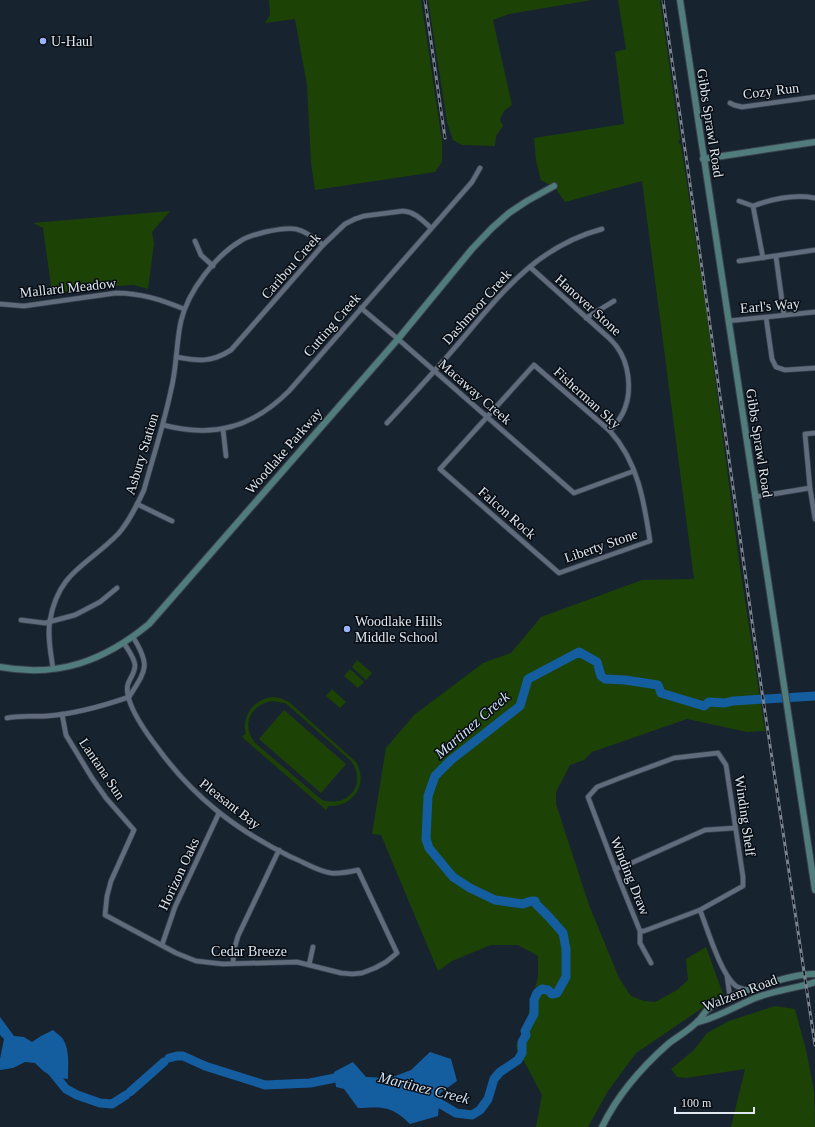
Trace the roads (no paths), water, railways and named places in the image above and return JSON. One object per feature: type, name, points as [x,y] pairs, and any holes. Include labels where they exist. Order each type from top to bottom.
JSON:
[{"type":"main road","name":"Gibbs Sprawl Road","points":[[680,0],[815,890]]},
{"type":"main road","points":[[703,159],[815,142]]},
{"type":"main road","name":"Woodlake Parkway","points":[[0,667],[23,670],[53,669],[94,659],[124,643],[149,624],[398,339],[472,249],[509,213],[554,186]]},
{"type":"main road","name":"Walzem Road","points":[[602,1127],[626,1091],[647,1064],[668,1045],[698,1022],[707,1010],[730,997],[748,990],[783,979],[814,973]]},
{"type":"main road","name":"Walzem Road","points":[[698,1022],[712,1019],[737,1006],[770,992],[814,983]]},
{"type":"street","name":"Cozy Run","points":[[730,103],[742,107],[815,97]]},
{"type":"street","name":"Cutting Creek","points":[[163,425],[191,430],[223,430],[253,418],[278,402],[472,182],[480,168]]},
{"type":"street","points":[[739,200],[753,206],[773,199],[798,197],[815,198]]},
{"type":"street","points":[[753,206],[763,258]]},
{"type":"street","name":"Caribou Creek","points":[[176,357],[206,360],[216,358],[231,350],[323,245],[345,224],[354,219],[364,216],[409,211],[416,214],[432,228]]},
{"type":"street","name":"Asbury Station","points":[[53,669],[50,622],[55,601],[62,586],[74,571],[106,546],[119,533],[144,490],[172,388],[184,309],[198,283],[232,246],[257,234],[277,229],[291,228],[302,230],[311,234],[323,245]]},
{"type":"street","name":"Dashmoor Creek","points":[[387,423],[435,371],[510,285],[530,267],[554,249],[579,237],[602,229]]},
{"type":"street","points":[[195,241],[201,255],[213,266]]},
{"type":"street","points":[[739,261],[776,257],[815,250]]},
{"type":"street","points":[[776,257],[784,316]]},
{"type":"street","name":"Hanover Stone","points":[[530,267],[609,338],[618,348],[624,360],[628,379],[628,395],[620,420],[610,431]]},
{"type":"street","name":"Mallard Meadow","points":[[0,304],[24,306],[116,293],[129,293],[156,298],[184,309]]},
{"type":"street","points":[[586,318],[614,301]]},
{"type":"street","name":"Macaway Creek","points":[[361,308],[574,493],[634,471]]},
{"type":"street","name":"Earl's Way","points":[[728,321],[815,312]]},
{"type":"street","points":[[766,317],[772,359],[776,367],[785,370],[815,368]]},
{"type":"street","name":"Fisherman Sky","points":[[488,417],[534,365],[610,431],[617,440],[634,471],[643,497],[650,541]]},
{"type":"street","name":"Falcon Rock","points":[[488,417],[440,469],[559,573]]},
{"type":"street","points":[[223,430],[226,456]]},
{"type":"street","points":[[815,433],[805,434],[810,488],[815,519]]},
{"type":"street","points":[[755,497],[810,488]]},
{"type":"street","points":[[137,504],[172,521]]},
{"type":"street","name":"Liberty Stone","points":[[559,573],[650,541]]},
{"type":"street","points":[[21,620],[39,623],[50,622],[74,615],[87,610],[100,602],[117,588]]},
{"type":"street","points":[[7,718],[21,715],[47,716],[62,714],[116,702],[129,697],[145,666],[142,652],[133,637]]},
{"type":"street","points":[[124,643],[132,656],[135,666],[134,670],[143,672]]},
{"type":"street","name":"Pleasant Bay","points":[[134,670],[128,684],[129,697],[134,711],[167,762],[190,788],[238,827],[264,843],[319,870],[329,873],[358,870],[397,952]]},
{"type":"street","name":"Lantana Sun","points":[[62,714],[66,735],[92,778],[106,798],[134,830],[111,881],[107,896],[105,915]]},
{"type":"street","name":"Winding Shelf","points":[[588,796],[597,788],[658,763],[674,758],[718,753],[726,764],[743,877],[743,886],[700,910]]},
{"type":"street","name":"Winding Draw","points":[[588,796],[640,931],[640,943],[651,963]]},
{"type":"street","name":"Horizon Oaks","points":[[162,945],[175,907],[219,813]]},
{"type":"street","points":[[615,869],[705,830],[735,828]]},
{"type":"street","points":[[233,964],[234,950],[238,936],[279,850]]},
{"type":"street","points":[[640,931],[644,931],[700,910],[726,973],[730,997]]},
{"type":"street","name":"Cedar Breeze","points":[[105,915],[186,958],[196,961],[233,964],[296,962],[341,973],[362,973],[386,962],[397,952]]},
{"type":"street","points":[[309,965],[313,947]]},
{"type":"street","points":[[726,973],[736,986],[748,990]]},
{"type":"water","points":[[0,1017],[14,1036],[24,1037],[32,1042],[53,1030],[61,1037],[65,1043],[68,1053],[68,1079],[49,1075],[35,1063],[25,1062],[13,1068],[0,1070],[0,1059],[4,1039],[0,1035]]},
{"type":"water","points":[[430,1052],[451,1059],[457,1081],[440,1093],[438,1116],[410,1124],[397,1113],[386,1108],[358,1108],[344,1089],[336,1087],[334,1072],[353,1062],[366,1077],[390,1078],[411,1070]]},
{"type":"waterway","name":"Martinez Creek","points":[[428,1101],[439,1103],[456,1113],[472,1115],[480,1110],[488,1099],[494,1079],[500,1072],[518,1060],[522,1053],[522,1042],[526,1035],[525,1031],[534,1014],[534,1000],[537,993],[542,989],[548,990],[552,994],[557,993],[566,977],[566,949],[563,933],[536,904],[535,901],[523,904],[495,900],[470,888],[453,877],[429,848],[426,839],[428,796],[435,776],[451,760],[520,706],[528,679],[579,652],[597,662],[601,676],[605,679],[625,680],[658,685],[661,693],[704,706],[709,702],[725,703],[733,701],[815,696]]},
{"type":"waterway","name":"Martinez Creek","points":[[169,1058],[183,1056],[205,1066],[265,1085],[310,1083],[335,1078],[346,1081]]},
{"type":"waterway","name":"Martinez Creek","points":[[130,1092],[164,1062]]},
{"type":"waterway","name":"Martinez Creek","points":[[49,1068],[66,1089],[77,1095],[100,1103],[112,1104],[126,1095]]},
{"type":"railway","points":[[425,0],[445,138]]},
{"type":"railway","points":[[663,0],[762,692],[815,1045]]},
{"type":"place","name":"U-Haul","points":[[43,41]]},
{"type":"place","name":"Woodlake Hills Middle School","points":[[347,629]]}]
